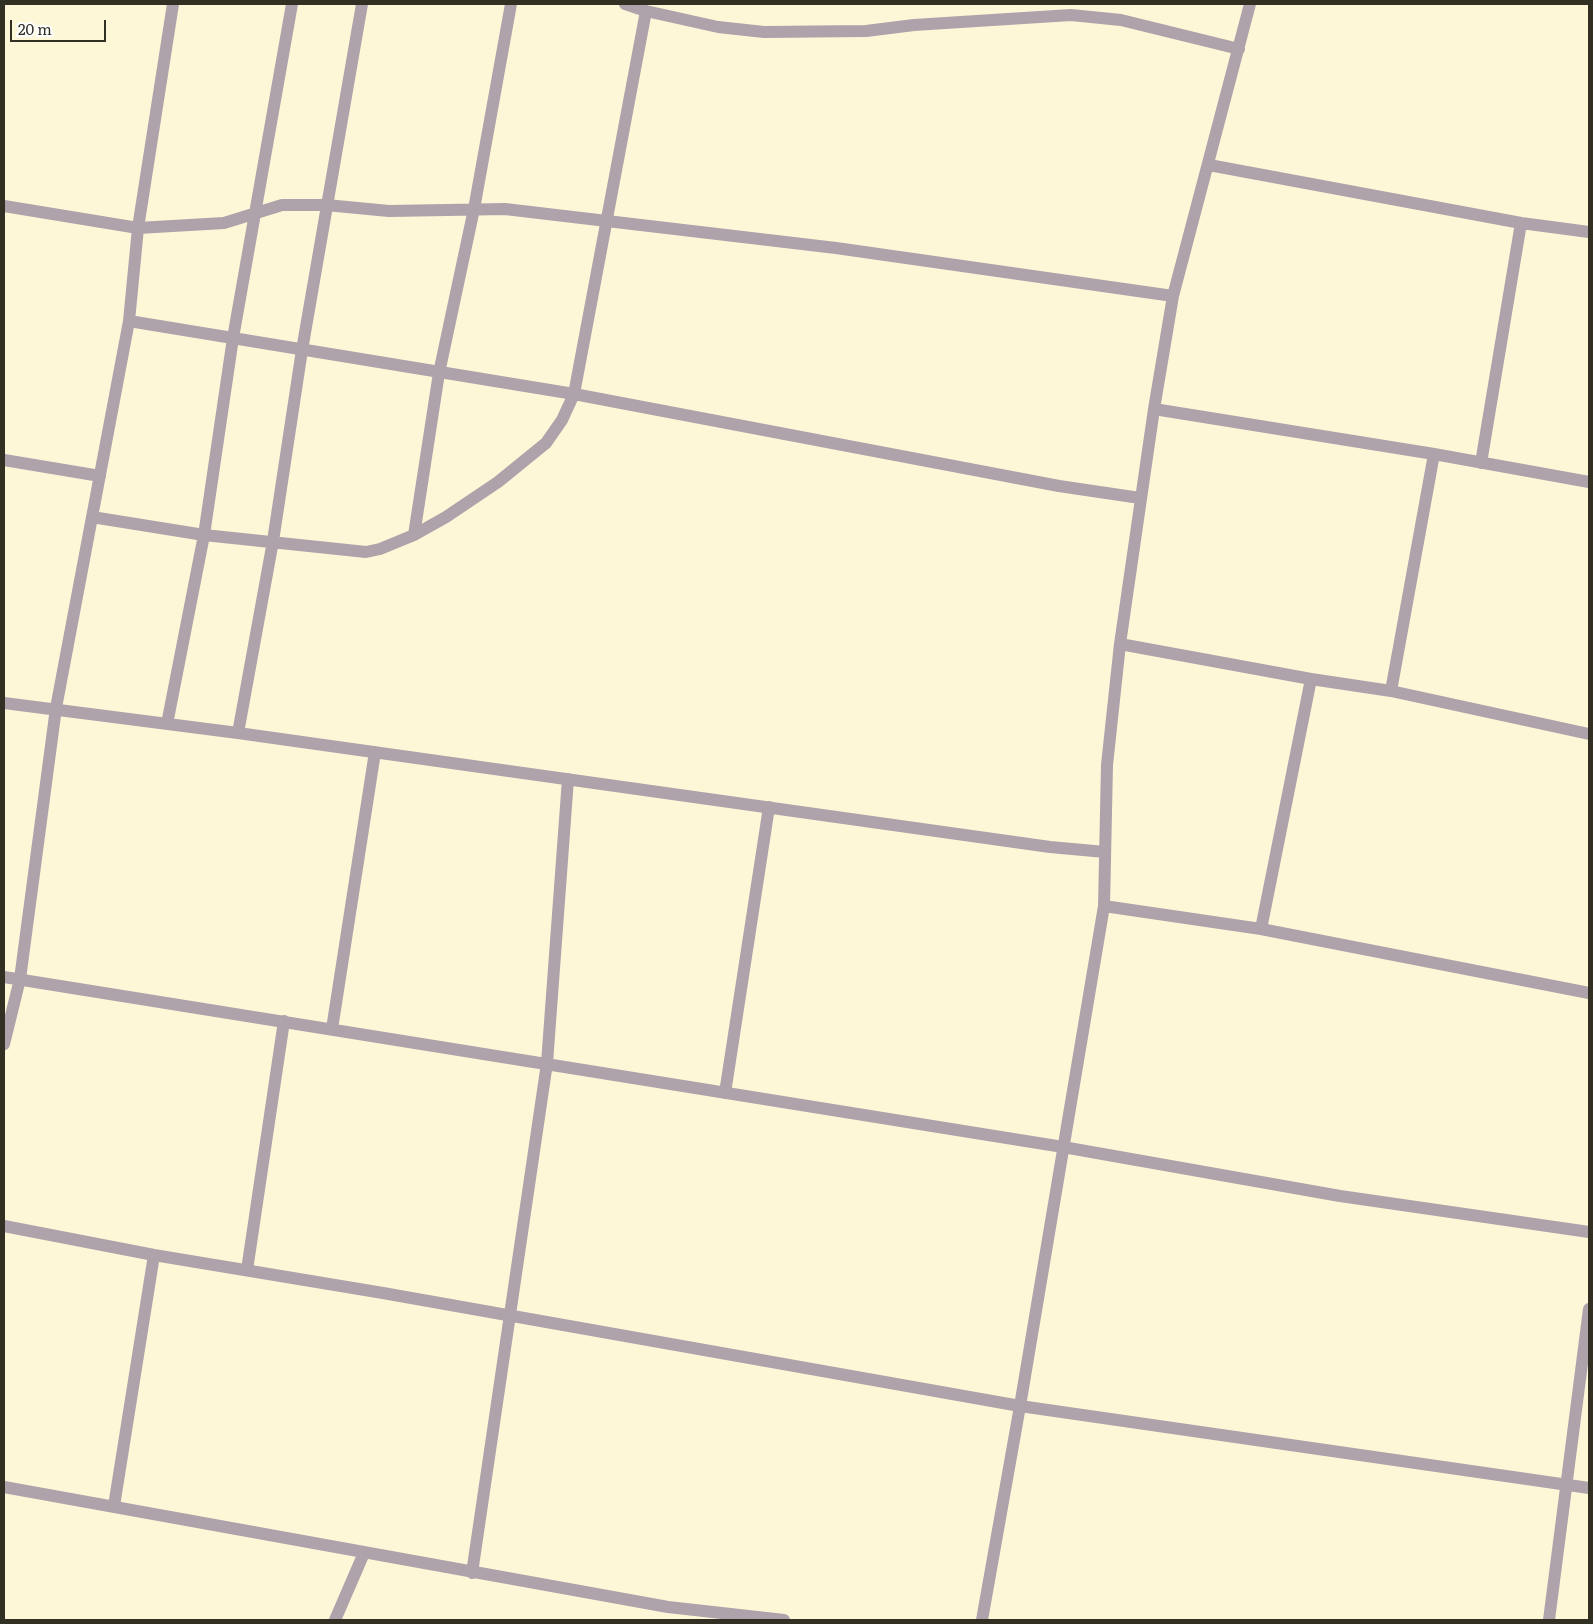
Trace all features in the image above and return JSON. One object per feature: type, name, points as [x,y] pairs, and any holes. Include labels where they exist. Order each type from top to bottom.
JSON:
[{"type":"street","points":[[4,1044],[20,979],[56,708],[129,321],[138,228],[173,4]]},
{"type":"street","points":[[167,724],[204,535],[233,338],[292,4]]},
{"type":"street","points":[[238,733],[273,542],[326,204],[362,4]]},
{"type":"street","points":[[414,535],[439,373],[474,209],[511,4]]},
{"type":"street","points":[[624,4],[646,11],[718,27],[764,32],[866,31],[914,25],[1070,15],[1120,20],[1239,49]]},
{"type":"street","points":[[982,1620],[1104,906],[1107,764],[1120,644],[1154,409],[1173,296],[1250,4]]},
{"type":"street","points":[[92,518],[204,535],[366,552],[380,549],[414,535],[446,516],[498,482],[546,443],[562,420],[574,394],[646,11]]},
{"type":"street","points":[[1209,165],[1521,223],[1589,232]]},
{"type":"street","points":[[4,206],[138,228],[224,223],[282,205],[326,204],[389,211],[505,209],[836,248],[1173,296]]},
{"type":"street","points":[[1481,463],[1521,223]]},
{"type":"street","points":[[129,321],[574,394],[1049,484],[1140,498]]},
{"type":"street","points":[[1154,409],[1434,454],[1589,482]]},
{"type":"street","points":[[1391,691],[1434,454]]},
{"type":"street","points":[[4,460],[100,476]]},
{"type":"street","points":[[1120,644],[1312,679],[1391,691],[1589,734]]},
{"type":"street","points":[[1261,929],[1312,679]]},
{"type":"street","points":[[4,703],[56,708],[238,733],[1040,846],[1105,852]]},
{"type":"street","points":[[332,1030],[375,752]]},
{"type":"street","points":[[472,1573],[547,1063],[568,779]]},
{"type":"street","points":[[725,1093],[769,807]]},
{"type":"street","points":[[1104,906],[1261,929],[1589,993]]},
{"type":"street","points":[[4,977],[1063,1147],[1340,1196],[1589,1232]]},
{"type":"street","points":[[247,1270],[284,1021]]},
{"type":"street","points":[[4,1226],[154,1255],[1020,1406],[1224,1437],[1568,1483],[1589,1488]]},
{"type":"street","points":[[114,1506],[154,1255]]},
{"type":"street","points":[[1548,1620],[1568,1483],[1589,1309]]},
{"type":"street","points":[[4,1487],[668,1607],[784,1620]]},
{"type":"street","points":[[335,1620],[364,1553]]}]
